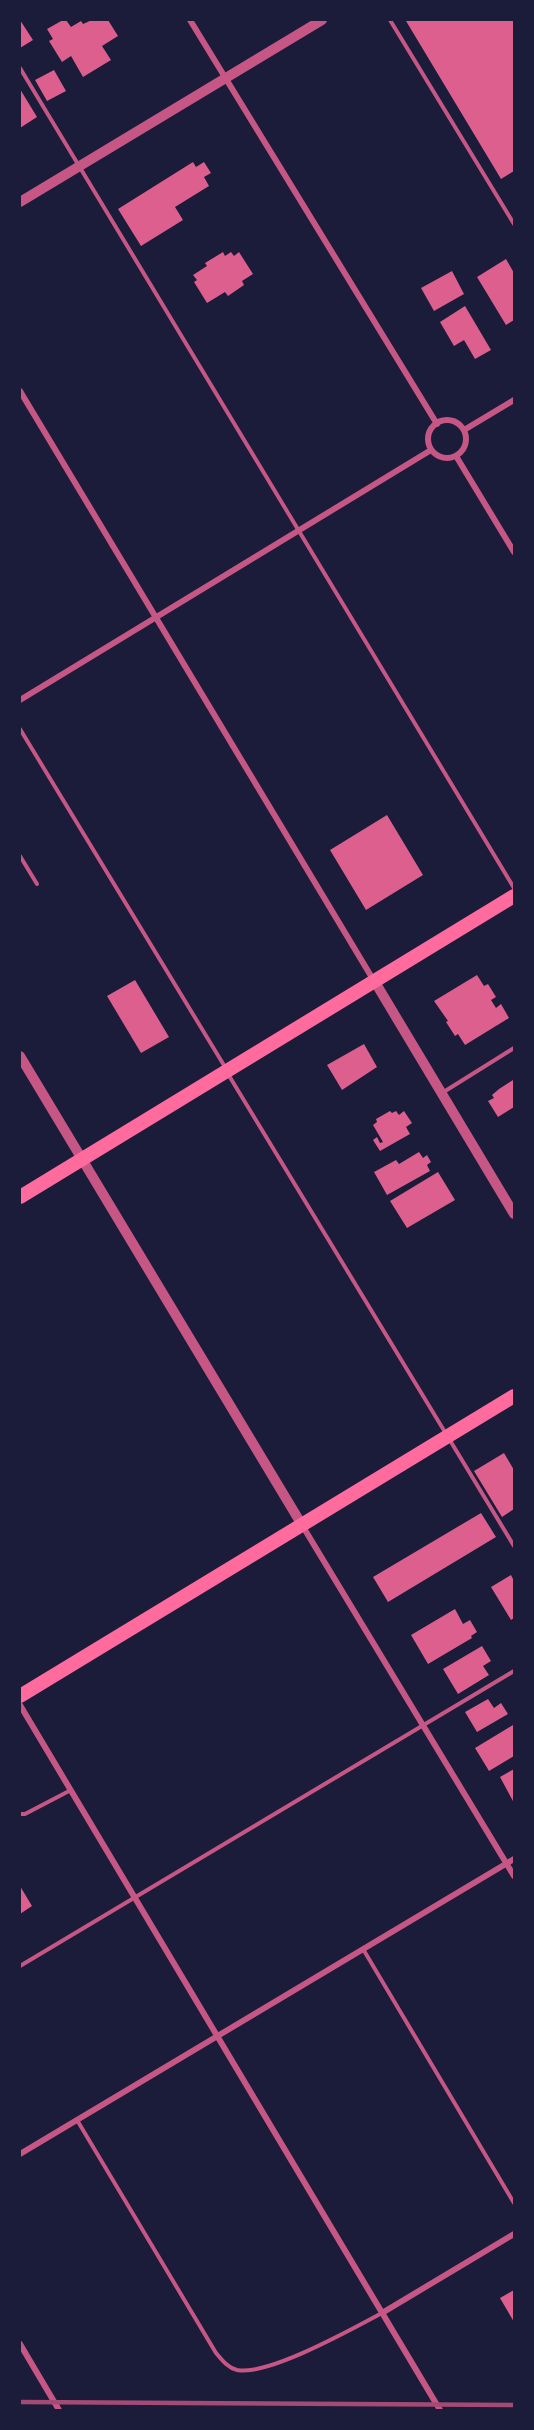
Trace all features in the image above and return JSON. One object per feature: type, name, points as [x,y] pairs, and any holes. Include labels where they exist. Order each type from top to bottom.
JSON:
[{"type":"main road","points":[[20,1197],[514,896]]},
{"type":"main road","points":[[20,1696],[514,1396]]},
{"type":"street","points":[[190,20],[437,424]]},
{"type":"street","points":[[20,202],[322,20]]},
{"type":"street","points":[[20,392],[154,619],[514,1214]]},
{"type":"street","points":[[464,430],[514,400]]},
{"type":"street","points":[[455,422],[464,430],[466,442],[456,456],[440,457],[429,445],[429,433],[437,424],[455,422]]},
{"type":"street","points":[[20,700],[432,450]]},
{"type":"street","points":[[456,456],[514,552]]},
{"type":"street","points":[[20,1056],[514,1876]]},
{"type":"street","points":[[20,1705],[440,2410]]},
{"type":"street","points":[[20,2154],[514,1859]]},
{"type":"street","points":[[382,2313],[514,2234]]},
{"type":"street","points":[[20,2344],[59,2410]]},
{"type":"lane","points":[[390,20],[514,224]]},
{"type":"lane","points":[[20,68],[514,888]]},
{"type":"lane","points":[[20,729],[514,1546]]},
{"type":"lane","points":[[20,856],[37,884]]},
{"type":"lane","points":[[442,1093],[514,1048]]},
{"type":"lane","points":[[20,1966],[514,1671]]},
{"type":"lane","points":[[20,1814],[25,1814],[71,1790]]},
{"type":"lane","points":[[363,1949],[514,2203]]},
{"type":"lane","points":[[76,2120],[216,2354],[225,2364],[235,2370],[248,2371],[265,2368],[336,2337],[382,2313]]},
{"type":"building","points":[[20,20],[33,40],[20,48]]},
{"type":"building","points":[[66,20],[71,27],[81,21],[83,24],[92,20],[108,20],[118,36],[102,46],[111,60],[83,77],[71,56],[62,62],[49,41],[53,39],[47,29]]},
{"type":"building","points":[[514,20],[514,171],[501,179],[406,21]]},
{"type":"building","points":[[54,70],[66,91],[47,101],[35,80]]},
{"type":"building","points":[[20,89],[37,117],[20,128]]},
{"type":"building","points":[[193,162],[196,167],[204,162],[211,173],[204,177],[209,186],[175,207],[183,220],[141,246],[118,209]]},
{"type":"building","points":[[223,252],[225,256],[231,252],[234,256],[239,252],[253,274],[242,281],[244,285],[228,296],[225,292],[207,303],[194,282],[197,280],[193,275],[207,266],[205,263]]},
{"type":"building","points":[[506,259],[514,273],[514,320],[506,325],[477,277]]},
{"type":"building","points":[[452,271],[464,294],[434,311],[421,288]]},
{"type":"building","points":[[465,306],[491,350],[475,359],[464,340],[454,346],[440,322]]},
{"type":"building","points":[[387,815],[423,875],[366,910],[330,850]]},
{"type":"building","points":[[477,975],[484,986],[488,984],[496,997],[491,1000],[496,1008],[501,1004],[509,1018],[465,1045],[458,1034],[455,1036],[434,1001]]},
{"type":"building","points":[[135,980],[169,1037],[141,1053],[107,996]]},
{"type":"building","points":[[364,1044],[377,1067],[342,1090],[327,1065]]},
{"type":"building","points":[[513,1080],[514,1107],[498,1117],[488,1101],[494,1098],[492,1095],[499,1089]]},
{"type":"building","points":[[390,1111],[392,1113],[396,1111],[399,1115],[404,1111],[412,1123],[406,1127],[410,1134],[380,1151],[373,1140],[377,1137],[380,1143],[383,1142],[373,1125],[377,1122],[376,1119]]},
{"type":"building","points":[[419,1152],[423,1158],[427,1155],[431,1162],[427,1165],[430,1171],[387,1195],[374,1172],[396,1160],[399,1164]]},
{"type":"building","points":[[438,1172],[455,1200],[407,1228],[390,1201]]},
{"type":"building","points":[[504,1453],[514,1470],[514,1509],[502,1517],[474,1471]]},
{"type":"building","points":[[481,1513],[496,1537],[388,1602],[373,1577]]},
{"type":"building","points":[[511,1575],[514,1581],[514,1618],[511,1620],[491,1587]]},
{"type":"building","points":[[455,1609],[463,1624],[470,1620],[477,1632],[471,1636],[472,1638],[428,1664],[411,1635]]},
{"type":"building","points":[[482,1646],[491,1661],[483,1666],[489,1675],[458,1694],[443,1669]]},
{"type":"building","points":[[488,1699],[494,1708],[501,1703],[508,1714],[477,1732],[465,1712]]},
{"type":"building","points":[[513,1725],[514,1756],[489,1771],[475,1748]]},
{"type":"building","points":[[514,1769],[514,1803],[500,1777]]},
{"type":"building","points":[[20,1886],[32,1906],[20,1914]]},
{"type":"building","points":[[514,2290],[514,2322],[500,2298]]},
{"type":"railway","points":[[20,2402],[514,2405]]}]
